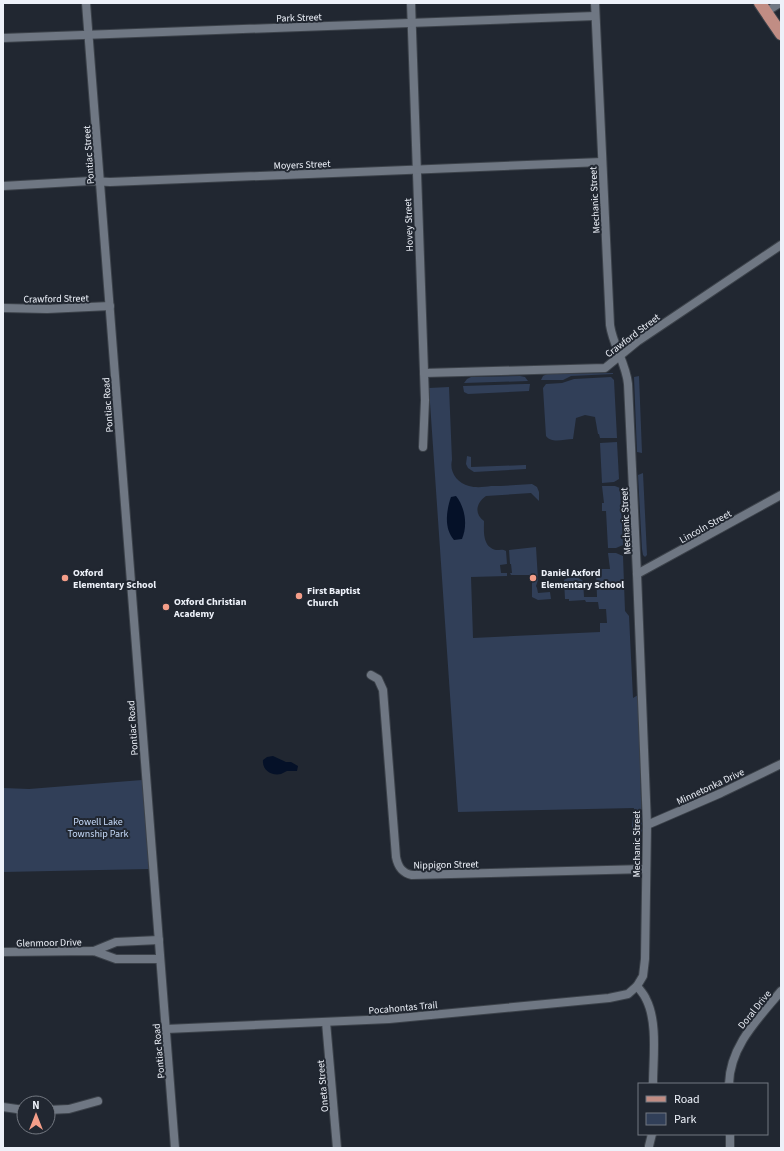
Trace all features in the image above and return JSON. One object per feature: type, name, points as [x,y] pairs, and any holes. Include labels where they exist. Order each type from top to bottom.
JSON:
[{"type":"main road","points":[[763,8],[781,34]]},
{"type":"street","name":"Pontiac Street","points":[[86,3],[110,306]]},
{"type":"street","name":"Hovey Street","points":[[410,3],[424,372],[425,410],[423,447]]},
{"type":"street","name":"Mechanic Street","points":[[594,3],[610,325],[613,342],[620,356],[628,384],[638,574],[647,825],[645,959],[643,976],[637,986]]},
{"type":"street","points":[[763,8],[780,3]]},
{"type":"street","name":"Park Street","points":[[3,38],[595,16]]},
{"type":"street","name":"Moyers Street","points":[[3,186],[90,181],[118,182],[602,162]]},
{"type":"street","name":"Crawford Street","points":[[424,372],[605,368],[638,341],[781,245]]},
{"type":"street","name":"Crawford Street","points":[[3,308],[47,309],[110,306]]},
{"type":"street","name":"Pontiac Road","points":[[110,306],[175,1148]]},
{"type":"street","name":"Lincoln Street","points":[[638,574],[781,495]]},
{"type":"street","name":"Nippigon Street","points":[[371,675],[378,679],[382,690],[396,857],[399,867],[405,873],[412,875],[646,869]]},
{"type":"street","name":"Minnetonka Drive","points":[[647,825],[721,793],[781,764]]},
{"type":"street","name":"Glenmoor Drive","points":[[94,951],[116,942],[159,940]]},
{"type":"street","name":"Glenmoor Drive","points":[[3,952],[94,951],[116,959],[160,959]]},
{"type":"street","points":[[637,986],[647,999],[652,1021],[654,1052],[653,1083]]},
{"type":"street","name":"Pocahontas Trail","points":[[166,1029],[422,1016],[609,998],[622,996],[637,986]]},
{"type":"street","name":"Doral Drive","points":[[729,1083],[733,1058],[746,1034],[781,991]]},
{"type":"street","name":"Oneta Street","points":[[326,1022],[337,1148]]},
{"type":"street","points":[[56,1110],[69,1109],[98,1100]]},
{"type":"street","points":[[3,1107],[16,1109]]},
{"type":"street","points":[[649,1146],[652,1135]]},
{"type":"street","points":[[730,1135],[730,1148]]},
{"type":"green space","points":[[613,373],[571,376],[563,380],[541,380],[543,376],[547,374]]},
{"type":"green space","points":[[639,376],[642,453],[637,452],[634,377]]},
{"type":"green space","points":[[471,377],[525,377],[528,381],[464,383]]},
{"type":"green space","points":[[611,377],[614,380],[617,438],[600,438],[595,417],[585,415],[576,418],[573,439],[551,440],[546,436],[543,388],[546,384],[562,383],[574,379]]},
{"type":"green space","points":[[530,384],[529,391],[468,394],[464,392],[463,386]]},
{"type":"green space","points":[[449,387],[451,464],[453,473],[458,480],[465,485],[474,487],[532,484],[537,487],[539,492],[539,501],[531,493],[486,496],[478,505],[479,515],[484,521],[484,534],[488,546],[496,550],[506,551],[507,564],[500,565],[501,573],[507,573],[507,576],[471,577],[473,638],[600,632],[600,623],[607,623],[606,609],[599,609],[598,602],[586,602],[585,600],[569,601],[569,599],[565,599],[564,580],[571,577],[579,578],[583,581],[584,597],[597,597],[596,569],[610,569],[608,553],[616,553],[623,556],[625,611],[629,616],[633,698],[638,695],[642,833],[639,835],[631,835],[634,808],[458,812],[429,388]]},
{"type":"green space","points":[[617,442],[619,479],[614,482],[602,483],[600,443]]},
{"type":"green space","points":[[467,456],[471,457],[471,467],[526,465],[526,469],[474,472],[468,468],[466,464]]},
{"type":"green space","points":[[643,473],[647,555],[645,557],[642,549],[638,475]]},
{"type":"green space","points":[[602,486],[615,486],[620,488],[623,545],[616,548],[608,548],[606,511],[602,511],[602,503],[604,503]]},
{"type":"green space","points":[[536,547],[538,580],[536,586],[538,593],[550,592],[551,599],[538,600],[532,597],[532,575],[511,575],[510,573],[512,573],[509,550]]},
{"type":"green space","name":"Powell Lake Township Park","points":[[142,780],[149,869],[3,872],[3,788],[29,789]]},
{"type":"shaded area","points":[[456,496],[462,505],[465,516],[465,528],[462,539],[454,540],[447,525],[447,514],[451,497]]},
{"type":"shaded area","points":[[273,756],[298,766],[297,771],[287,771],[281,774],[268,772],[264,767],[263,760],[267,757]]},
{"type":"place","name":"Oxford Elementary School","points":[[65,578]]},
{"type":"place","name":"Daniel Axford Elementary School","points":[[533,578]]},
{"type":"place","name":"First Baptist Church","points":[[299,596]]},
{"type":"place","name":"Oxford Christian Academy","points":[[166,607]]}]
